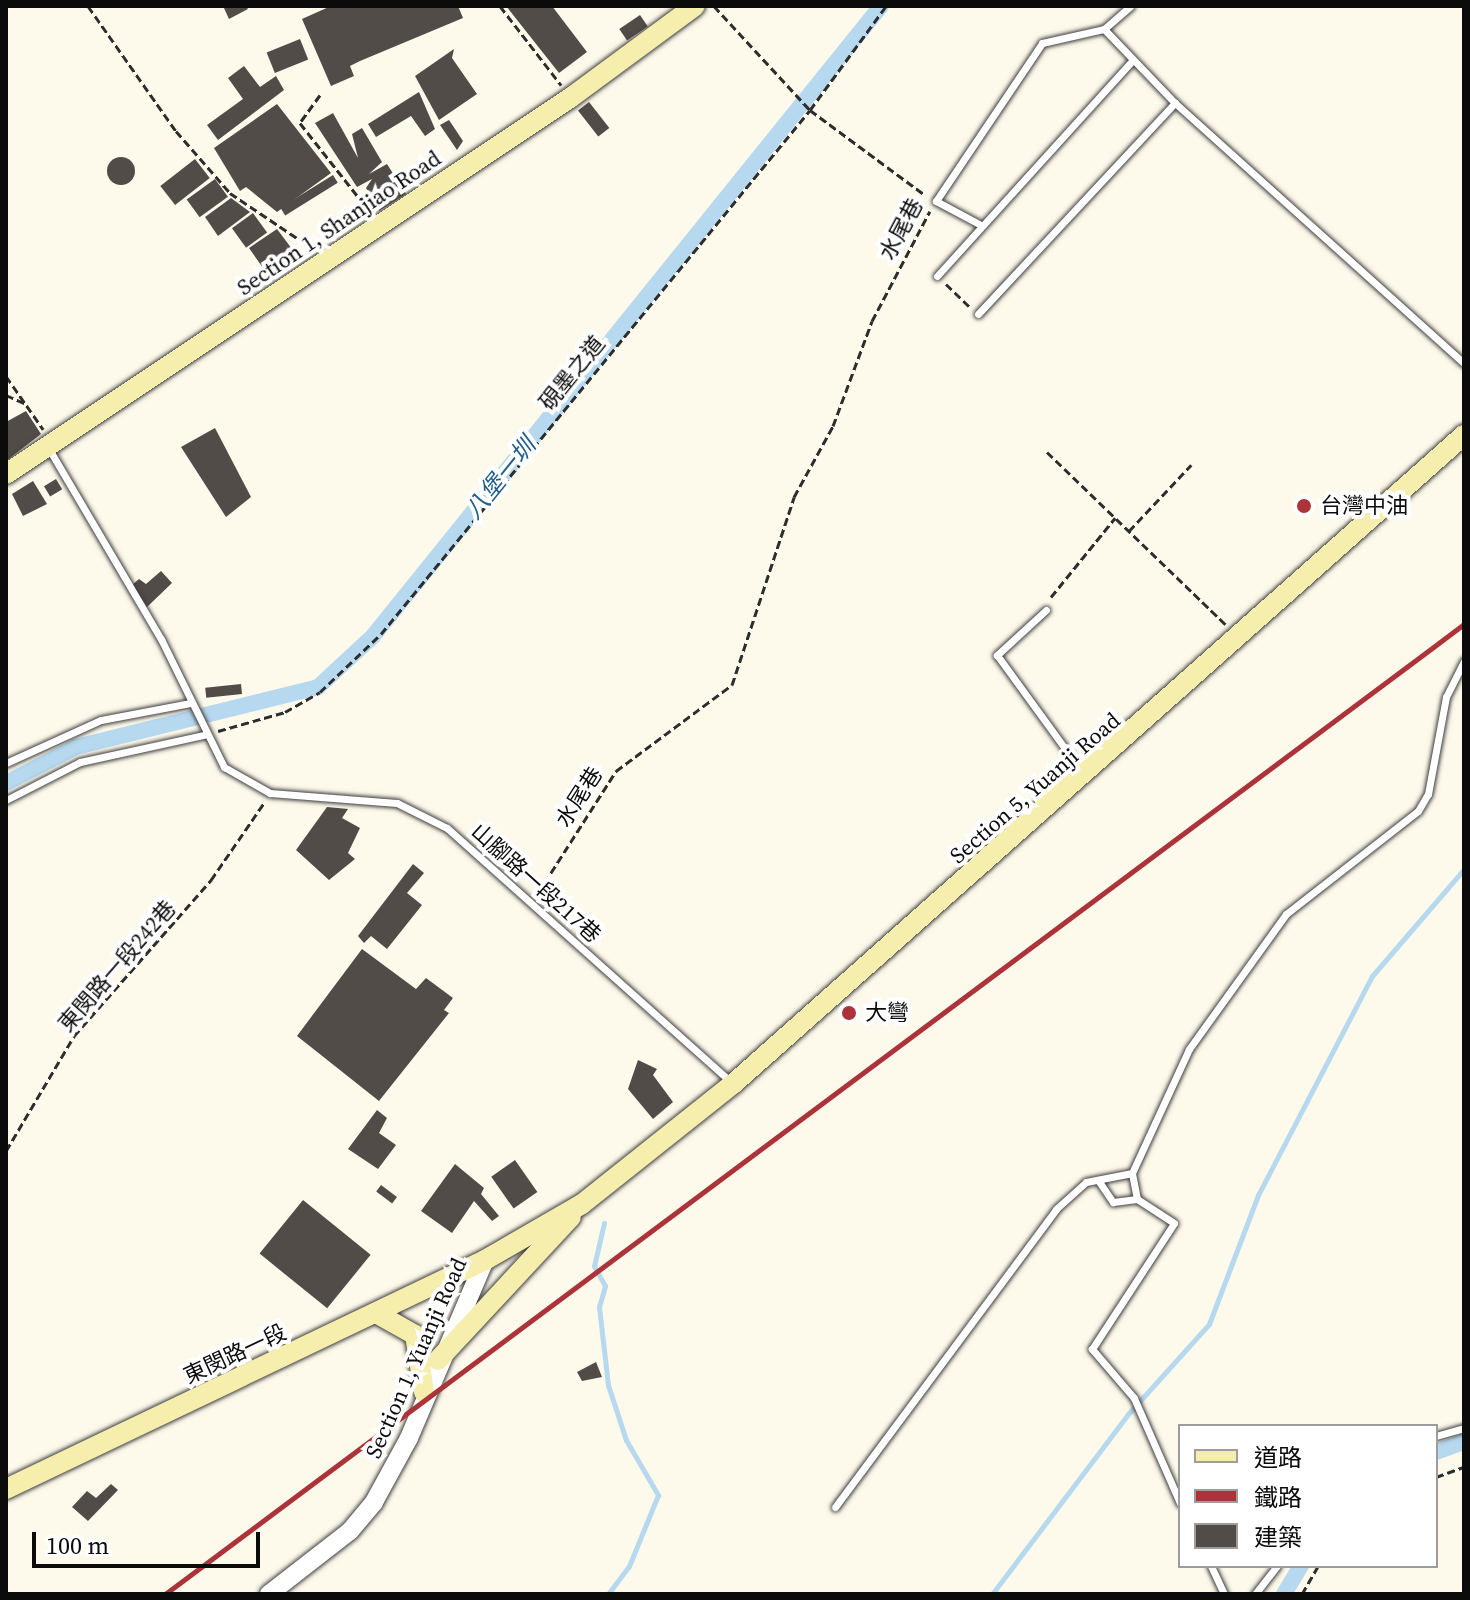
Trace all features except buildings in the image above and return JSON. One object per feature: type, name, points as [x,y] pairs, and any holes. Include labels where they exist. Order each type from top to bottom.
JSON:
[{"type":"main road","name":"Section 1, Shanjiao Road","points":[[6,474],[570,98],[695,6]]},
{"type":"main road","name":"Section 5, Yuanji Road","points":[[629,1167],[733,1084],[1085,777],[1464,435]]},
{"type":"main road","name":"Section 1, Yuanji Road","points":[[485,1260],[582,1204],[629,1167]]},
{"type":"main road","points":[[438,1360],[582,1204]]},
{"type":"main road","name":"東閔路一段","points":[[6,1489],[485,1260]]},
{"type":"main road","points":[[376,1313],[415,1335],[424,1392]]},
{"type":"street","name":"Section 1, Yuanji Road","points":[[269,1594],[350,1531],[374,1502],[404,1449],[424,1392],[485,1260]]},
{"type":"lane","points":[[1130,6],[1104,29],[1132,61],[1464,363]]},
{"type":"lane","name":"水尾巷","points":[[936,201],[1042,43],[1104,29]]},
{"type":"lane","points":[[937,276],[979,224],[1132,61]]},
{"type":"lane","points":[[978,314],[1175,103]]},
{"type":"lane","points":[[936,201],[979,224]]},
{"type":"lane","points":[[6,763],[101,720],[190,703],[161,639],[48,447]]},
{"type":"lane","points":[[1046,610],[997,655],[1085,777]]},
{"type":"lane","points":[[1137,1199],[1132,1173],[1189,1049],[1286,914],[1418,811],[1428,794],[1446,697],[1464,661]]},
{"type":"lane","name":"山腳路一段217巷","points":[[190,703],[204,735],[224,767],[270,793],[397,803],[447,828],[733,1084]]},
{"type":"lane","points":[[6,800],[80,762],[204,735]]},
{"type":"lane","points":[[835,1507],[1056,1209],[1086,1182],[1132,1173]]},
{"type":"lane","points":[[1098,1180],[1113,1202],[1137,1199],[1174,1223],[1153,1263],[1092,1349],[1134,1398],[1178,1498]]},
{"type":"lane","points":[[1438,1435],[1464,1428]]},
{"type":"lane","points":[[1212,1568],[1224,1594]]},
{"type":"lane","points":[[1255,1594],[1275,1568]]},
{"type":"path","points":[[88,6],[176,131],[230,193],[328,259]]},
{"type":"path","points":[[500,6],[570,98]]},
{"type":"path","points":[[714,6],[810,110],[936,201]]},
{"type":"path","name":"硯墨之道","points":[[204,735],[285,712],[320,692],[381,634],[810,110],[886,6]]},
{"type":"path","points":[[320,95],[300,123],[380,225]]},
{"type":"path","name":"水尾巷","points":[[532,903],[616,771],[732,685],[794,497],[833,426],[872,321],[936,201]]},
{"type":"path","points":[[937,276],[978,314]]},
{"type":"path","points":[[6,376],[48,436],[48,447]]},
{"type":"path","points":[[6,395],[25,403]]},
{"type":"path","points":[[1047,452],[1239,638]]},
{"type":"path","points":[[1129,531],[1191,465]]},
{"type":"path","points":[[1051,597],[1115,518]]},
{"type":"path","name":"東閔路一段242巷","points":[[6,1151],[74,1036],[234,847],[270,793]]},
{"type":"path","points":[[1438,1476],[1464,1467]]},
{"type":"path","points":[[1302,1594],[1317,1568]]},
{"type":"waterway","name":"八堡一圳","points":[[6,783],[76,747],[318,687],[373,636],[881,6]]},
{"type":"waterway","points":[[992,1594],[1128,1414],[1209,1324],[1258,1195],[1372,976],[1464,869]]},
{"type":"waterway","points":[[604,1223],[594,1266],[605,1286],[599,1307],[608,1385],[626,1440],[658,1495],[629,1566],[608,1594]]},
{"type":"waterway","points":[[1438,1451],[1464,1442]]},
{"type":"waterway","points":[[1284,1594],[1300,1568]]},
{"type":"railway","points":[[165,1594],[1464,624]]},
{"type":"place","name":"台灣中油","points":[[1304,506]]},
{"type":"place","name":"大彎","points":[[849,1013]]}]
